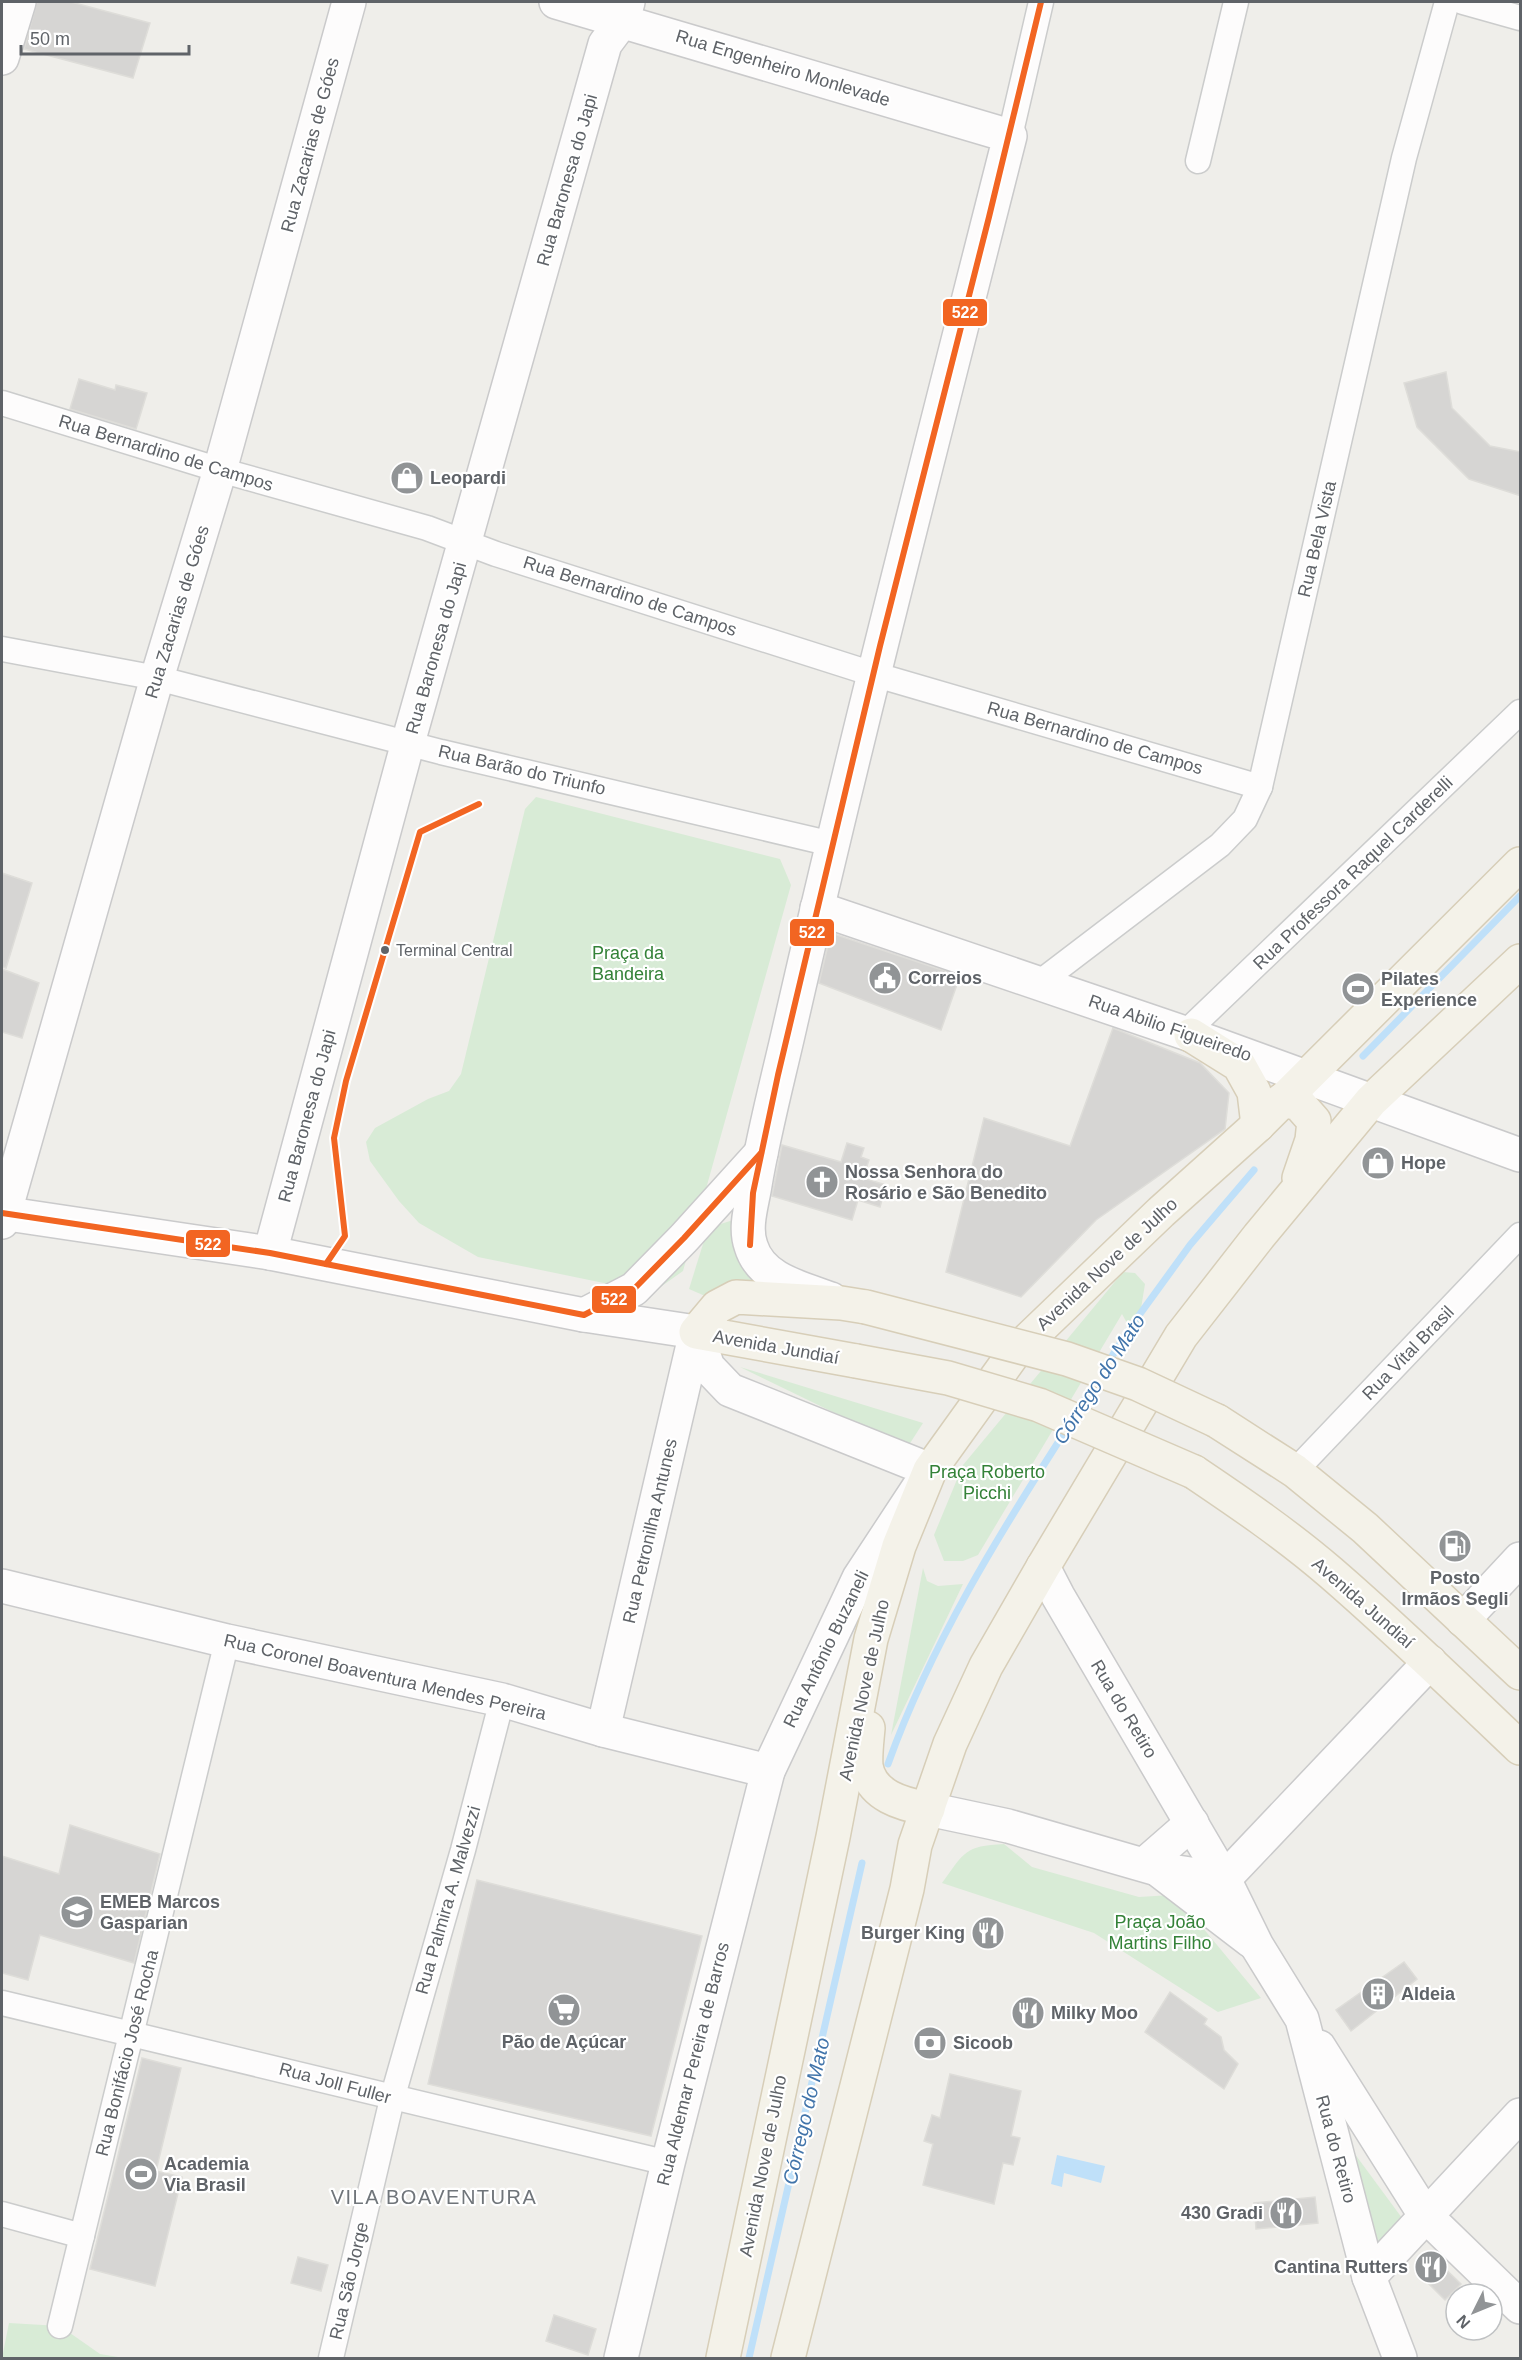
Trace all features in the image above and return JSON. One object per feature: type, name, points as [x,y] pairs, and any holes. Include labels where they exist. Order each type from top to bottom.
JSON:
[{"type":"main road","name":"Avenida Nove de Julho","points":[[723,2358],[831,1848],[871,1639],[899,1546],[930,1470],[1014,1353],[1161,1212],[1258,1125],[1521,864]]},
{"type":"main road","points":[[788,2358],[907,1889],[915,1845],[951,1744],[986,1666],[1043,1566],[1181,1336],[1371,1101],[1521,961]]},
{"type":"main road","points":[[1188,1034],[1239,1065],[1254,1092],[1258,1125]]},
{"type":"main road","points":[[1282,1100],[1299,1104],[1314,1121],[1312,1140],[1294,1194]]},
{"type":"main road","points":[[696,1332],[717,1307],[736,1298],[854,1305],[1067,1359],[1138,1384],[1217,1421],[1295,1471],[1365,1528],[1521,1673]]},
{"type":"main road","name":"Avenida Jundiaí","points":[[696,1332],[948,1378],[1039,1405],[1194,1472],[1251,1511],[1329,1571],[1521,1748]]},
{"type":"main road","points":[[871,1639],[866,1766],[872,1782],[887,1797],[906,1805],[928,1809]]},
{"type":"street","points":[[2,57],[19,2]]},
{"type":"street","name":"Rua Zacarias de Góes","points":[[2,1216],[157,678],[220,470],[349,2]]},
{"type":"street","name":"Rua Engenheiro Monlevade","points":[[556,2],[611,16],[1010,135]]},
{"type":"street","points":[[854,1305],[783,1281],[767,1271],[757,1260],[750,1245],[748,1225],[761,1153],[832,844],[1010,135],[1041,2]]},
{"type":"street","points":[[1198,161],[1236,2]]},
{"type":"street","name":"Rua Bela Vista","points":[[1039,983],[1220,845],[1245,819],[1260,787],[1404,158],[1447,2]]},
{"type":"street","points":[[1463,2],[1521,18]]},
{"type":"street","name":"Rua Baronesa do Japi","points":[[270,1252],[611,16]]},
{"type":"street","name":"Rua Bernardino de Campos","points":[[2,403],[220,470],[427,528],[496,554],[873,674],[1260,787]]},
{"type":"street","name":"Rua Barão do Triunfo","points":[[2,649],[157,678],[473,760],[832,844]]},
{"type":"street","name":"Rua Professora Raquel Carderelli","points":[[1188,1034],[1521,712]]},
{"type":"street","name":"Rua Abilio Figueiredo","points":[[817,908],[1188,1034],[1521,1155]]},
{"type":"street","points":[[584,1315],[634,1288],[684,1238],[761,1153]]},
{"type":"street","points":[[2,1216],[270,1252],[584,1315],[696,1332],[708,1367],[730,1390],[930,1470]]},
{"type":"street","name":"Rua Vital Brasil","points":[[1295,1471],[1521,1235]]},
{"type":"street","name":"Rua Petronilha Antunes","points":[[603,1730],[696,1332]]},
{"type":"street","name":"Rua Antônio Buzaneli","points":[[768,1771],[859,1578],[930,1470]]},
{"type":"street","points":[[1462,1620],[1521,1559]]},
{"type":"street","name":"Rua do Retiro","points":[[1043,1566],[1058,1596],[1224,1879],[1257,1946],[1302,2019],[1370,2277],[1400,2358]]},
{"type":"street","name":"Rua Coronel Boaventura Mendes Pereira","points":[[2,1586],[228,1641],[502,1700],[603,1730],[768,1771]]},
{"type":"street","name":"Rua Bonifácio José Rocha","points":[[60,2326],[228,1641]]},
{"type":"street","points":[[928,1809],[1008,1826],[1151,1867],[1224,1879],[1430,1662]]},
{"type":"street","name":"Rua Palmira A. Malvezzi","points":[[392,2098],[466,1840],[502,1700]]},
{"type":"street","name":"Rua Aldemar Pereira de Barros","points":[[621,2358],[768,1771]]},
{"type":"street","points":[[1151,1867],[1192,1823]]},
{"type":"street","name":"Rua do Retiro","points":[[1151,1867],[1257,1946]]},
{"type":"street","name":"Rua Joll Fuller","points":[[2,2003],[668,2163]]},
{"type":"street","points":[[1302,2019],[1425,2215],[1521,2307]]},
{"type":"street","name":"Rua São Jorge","points":[[331,2358],[392,2098]]},
{"type":"street","points":[[1370,2277],[1425,2215],[1521,2115]]},
{"type":"street","points":[[2,2214],[82,2236]]},
{"type":"green space","name":"Praça da Bandeira","points":[[536,797],[780,859],[791,885],[683,1271],[652,1293],[478,1257],[419,1223],[399,1201],[370,1161],[366,1142],[375,1128],[428,1099],[449,1091],[461,1074],[525,809]]},
{"type":"green space","points":[[765,1210],[753,1283],[712,1299],[689,1289],[708,1228]]},
{"type":"green space","name":"Praça Roberto Picchi","points":[[1123,1272],[1135,1273],[1145,1284],[1136,1339],[1122,1314],[978,1555],[963,1561],[944,1561],[934,1535],[963,1465]]},
{"type":"green space","points":[[740,1367],[923,1423],[907,1448]]},
{"type":"green space","points":[[923,1568],[927,1581],[938,1586],[963,1584],[891,1735]]},
{"type":"green space","name":"Praça João Martins Filho","points":[[1004,1844],[1032,1867],[1139,1897],[1171,1895],[1183,1904],[1261,1998],[1218,2012],[1094,1933],[942,1883],[961,1858],[973,1849]]},
{"type":"green space","points":[[1346,2142],[1402,2218],[1373,2253]]},
{"type":"green space","points":[[9,2323],[60,2326],[100,2354],[124,2358],[2,2358]]},
{"type":"water","points":[[1057,2155],[1105,2166],[1101,2183],[1064,2173],[1062,2187],[1051,2184]]},
{"type":"building","points":[[37,2],[71,2],[150,23],[133,78],[24,49]]},
{"type":"building","points":[[1446,372],[1452,408],[1490,446],[1521,452],[1521,496],[1469,479],[1417,427],[1404,383]]},
{"type":"building","points":[[79,379],[115,390],[116,385],[147,393],[136,429],[70,409]]},
{"type":"building","points":[[2,873],[32,883],[6,968],[2,967]]},
{"type":"building","name":"Correios","points":[[831,933],[960,976],[941,1030],[819,983]]},
{"type":"building","points":[[2,969],[39,983],[22,1038],[2,1032]]},
{"type":"building","points":[[1113,1028],[1200,1063],[1229,1093],[1225,1129],[1096,1220],[1021,1297],[946,1272],[984,1118],[1070,1146]]},
{"type":"building","name":"Nossa Senhora do Rosário e São Benedito","points":[[847,1143],[864,1148],[861,1157],[869,1160],[863,1178],[886,1185],[880,1207],[858,1200],[852,1220],[772,1196],[782,1145],[841,1162]]},
{"type":"building","name":"EMEB Marcos Gasparian","points":[[70,1825],[160,1854],[134,1963],[40,1935],[28,1980],[2,1973],[2,1856],[59,1874]]},
{"type":"building","name":"Pão de Açúcar","points":[[477,1880],[702,1936],[651,2136],[428,2084]]},
{"type":"building","name":"Aldeia","points":[[1404,1962],[1417,1979],[1351,2031],[1336,2010]]},
{"type":"building","points":[[1170,1992],[1207,2019],[1204,2024],[1221,2037],[1224,2050],[1238,2064],[1224,2089],[1145,2032]]},
{"type":"building","name":"Academia Via Brasil","points":[[142,2058],[181,2068],[156,2171],[182,2177],[155,2286],[90,2269]]},
{"type":"building","points":[[950,2074],[1021,2091],[1011,2136],[1020,2138],[1013,2165],[1003,2163],[994,2204],[923,2185],[933,2144],[924,2141],[932,2115],[940,2118]]},
{"type":"building","name":"430 Gradi","points":[[1315,2197],[1318,2223],[1256,2229],[1254,2203]]},
{"type":"building","name":"Cantina Rutters","points":[[1431,2255],[1459,2282],[1444,2282],[1444,2299],[1415,2270]]},
{"type":"building","points":[[298,2257],[328,2265],[321,2291],[291,2283]]},
{"type":"building","points":[[554,2315],[596,2329],[588,2355],[546,2341]]},
{"type":"waterway","name":"Córrego do Mato","points":[[1363,1056],[1520,896]]},
{"type":"waterway","name":"Córrego do Mato","points":[[1107,1364],[1132,1325],[1190,1245],[1254,1170]]},
{"type":"waterway","name":"Córrego do Mato","points":[[1077,1412],[1098,1378]]},
{"type":"waterway","name":"Córrego do Mato","points":[[888,1764],[905,1719],[968,1591],[1068,1427]]},
{"type":"waterway","name":"Córrego do Mato","points":[[749,2358],[862,1863]]},
{"type":"transit line","name":"522","points":[[750,1245],[753,1193],[778,1075],[880,646],[1041,2]]},
{"type":"transit line","name":"522","points":[[326,1264],[345,1236],[334,1138],[346,1081],[420,832],[479,804]]},
{"type":"transit line","name":"522","points":[[2,1213],[270,1253],[584,1315],[634,1289],[761,1153]]},
{"type":"place","name":"Leopardi","points":[[407,478]]},
{"type":"place","name":"Terminal Central","points":[[385,950]]},
{"type":"place","name":"Correios","points":[[885,978]]},
{"type":"place","name":"Pilates Experience","points":[[1358,989]]},
{"type":"place","name":"Hope","points":[[1378,1163]]},
{"type":"place","name":"Nossa Senhora do Rosário e São Benedito","points":[[822,1182]]},
{"type":"place","name":"Posto Irmãos Segli","points":[[1455,1546]]},
{"type":"place","name":"EMEB Marcos Gasparian","points":[[77,1912]]},
{"type":"place","name":"Burger King","points":[[988,1933]]},
{"type":"place","name":"Aldeia","points":[[1378,1994]]},
{"type":"place","name":"Pão de Açúcar","points":[[564,2010]]},
{"type":"place","name":"Milky Moo","points":[[1028,2013]]},
{"type":"place","name":"Sicoob","points":[[930,2043]]},
{"type":"place","name":"Academia Via Brasil","points":[[141,2174]]},
{"type":"place","name":"430 Gradi","points":[[1286,2213]]},
{"type":"place","name":"Cantina Rutters","points":[[1431,2267]]},
{"type":"district","name":"VILA BOAVENTURA","points":[[434,2197]]}]
